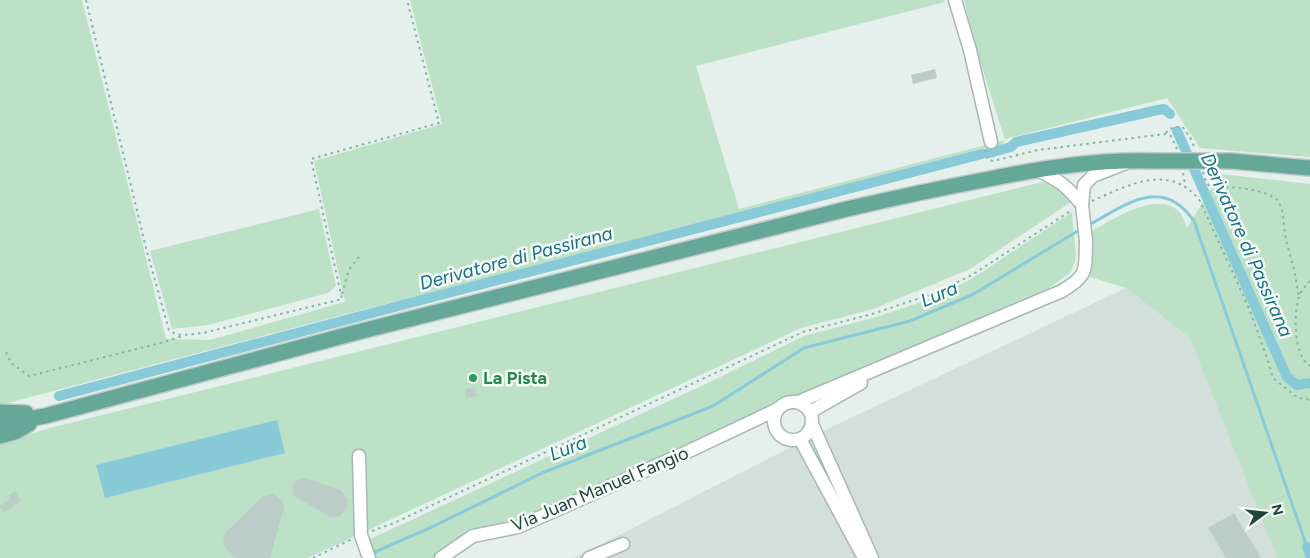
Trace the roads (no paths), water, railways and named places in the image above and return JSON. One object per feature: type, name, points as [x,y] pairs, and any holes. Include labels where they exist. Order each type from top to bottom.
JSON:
[{"type":"main road","points":[[0,424],[45,416],[354,333],[810,218],[913,194],[1037,170],[1134,160],[1230,161],[1310,168]]},
{"type":"main road","points":[[0,412],[45,416]]},
{"type":"main road","points":[[0,436],[15,432],[45,416]]},
{"type":"street","points":[[955,0],[970,50],[988,146]]},
{"type":"street","name":"Via Juan Manuel Fangio","points":[[441,558],[473,536],[518,527],[760,418],[787,403],[798,402],[1062,291],[1076,283],[1086,271],[1086,241],[1081,205],[1084,185],[1093,176],[1134,160]]},
{"type":"street","points":[[1037,170],[1055,178],[1068,188],[1081,205]]},
{"type":"street","name":"Via Juan Manuel Fangio","points":[[800,439],[808,433],[811,418],[913,354]]},
{"type":"street","points":[[798,402],[807,407],[872,558]]},
{"type":"street","points":[[778,409],[774,418],[776,429],[788,440],[800,439],[864,558]]},
{"type":"street","points":[[760,418],[774,423]]},
{"type":"street","points":[[359,456],[362,538],[370,558]]},
{"type":"street","points":[[590,558],[623,544]]},
{"type":"water","points":[[277,420],[285,453],[105,498],[96,465]]},
{"type":"waterway","name":"Derivatore di Passirana","points":[[989,153],[1011,147],[1016,142],[1158,110],[1164,109],[1170,114]]},
{"type":"waterway","name":"Derivatore di Passirana","points":[[1177,131],[1287,377],[1297,385],[1310,383]]},
{"type":"waterway","name":"Derivatore di Passirana","points":[[59,396],[982,154]]},
{"type":"waterway","name":"Lura","points":[[1087,226],[1129,203],[1142,198],[1156,197],[1169,199],[1182,207],[1194,221],[1310,552]]},
{"type":"waterway","name":"Lura","points":[[370,554],[432,527],[542,473],[713,406],[804,348],[910,321],[972,295],[1081,229]]},
{"type":"waterway","name":"Lura","points":[[1307,547],[1310,555]]},
{"type":"place","name":"La Pista","points":[[473,378]]}]
